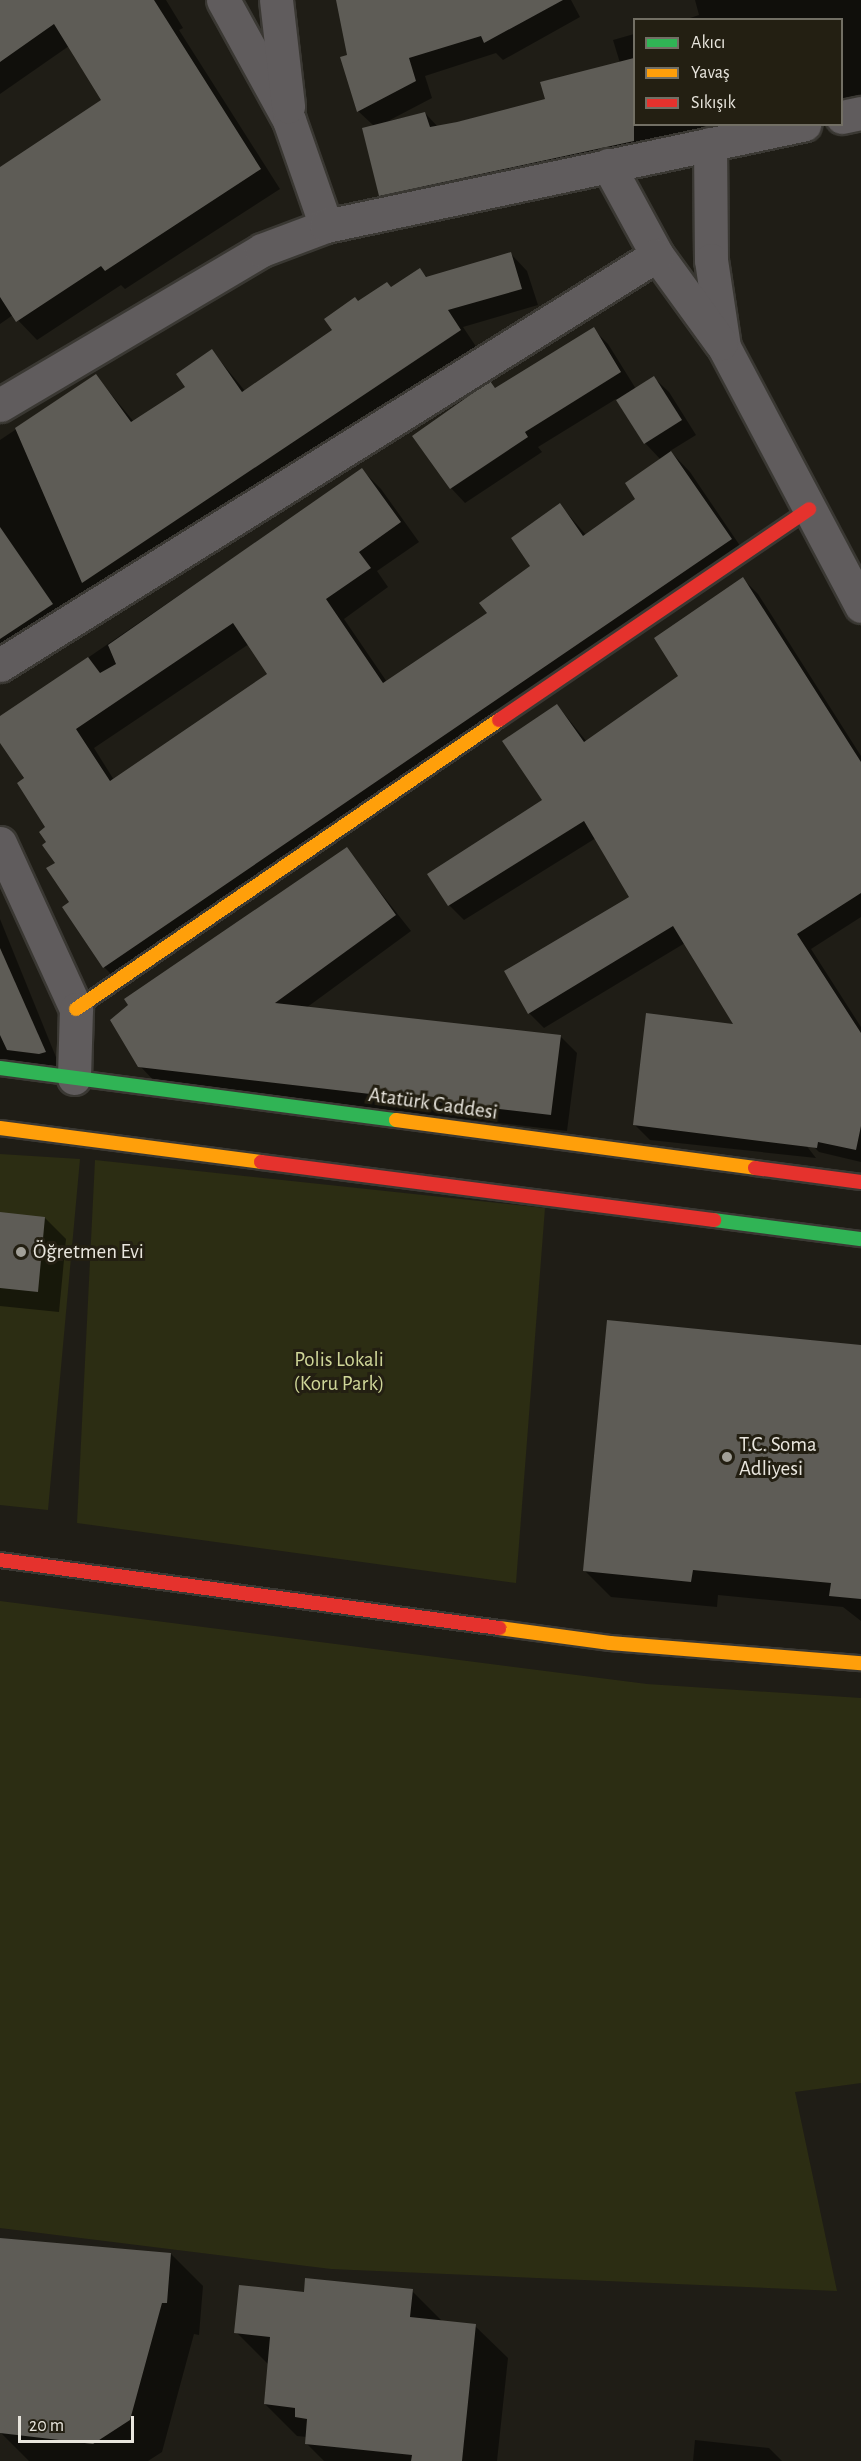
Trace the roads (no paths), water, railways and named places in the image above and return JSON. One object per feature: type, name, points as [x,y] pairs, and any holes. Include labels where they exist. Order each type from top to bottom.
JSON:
[{"type":"street","points":[[223,0],[289,120],[326,226]]},
{"type":"street","points":[[276,0],[289,120]]},
{"type":"street","points":[[843,117],[861,113]]},
{"type":"street","points":[[0,405],[262,250],[326,226],[795,126]]},
{"type":"street","points":[[710,144],[711,260],[724,346]]},
{"type":"street","points":[[608,165],[657,255],[724,346],[861,606]]},
{"type":"street","points":[[0,665],[657,255]]},
{"type":"street","points":[[76,1009],[809,509]]},
{"type":"street","points":[[0,843],[76,1009],[74,1078]]},
{"type":"street","name":"Atatürk Caddesi","points":[[0,1068],[861,1182]]},
{"type":"street","points":[[0,1128],[861,1239]]},
{"type":"street","points":[[0,1560],[610,1643],[861,1663]]},
{"type":"place","name":"Öğretmen Evi","points":[[21,1252]]},
{"type":"place","name":"T.C. Soma Adliyesi","points":[[727,1457]]},
{"type":"park label","name":"Polis Lokali (Koru Park)","points":[[339,1372]]}]
